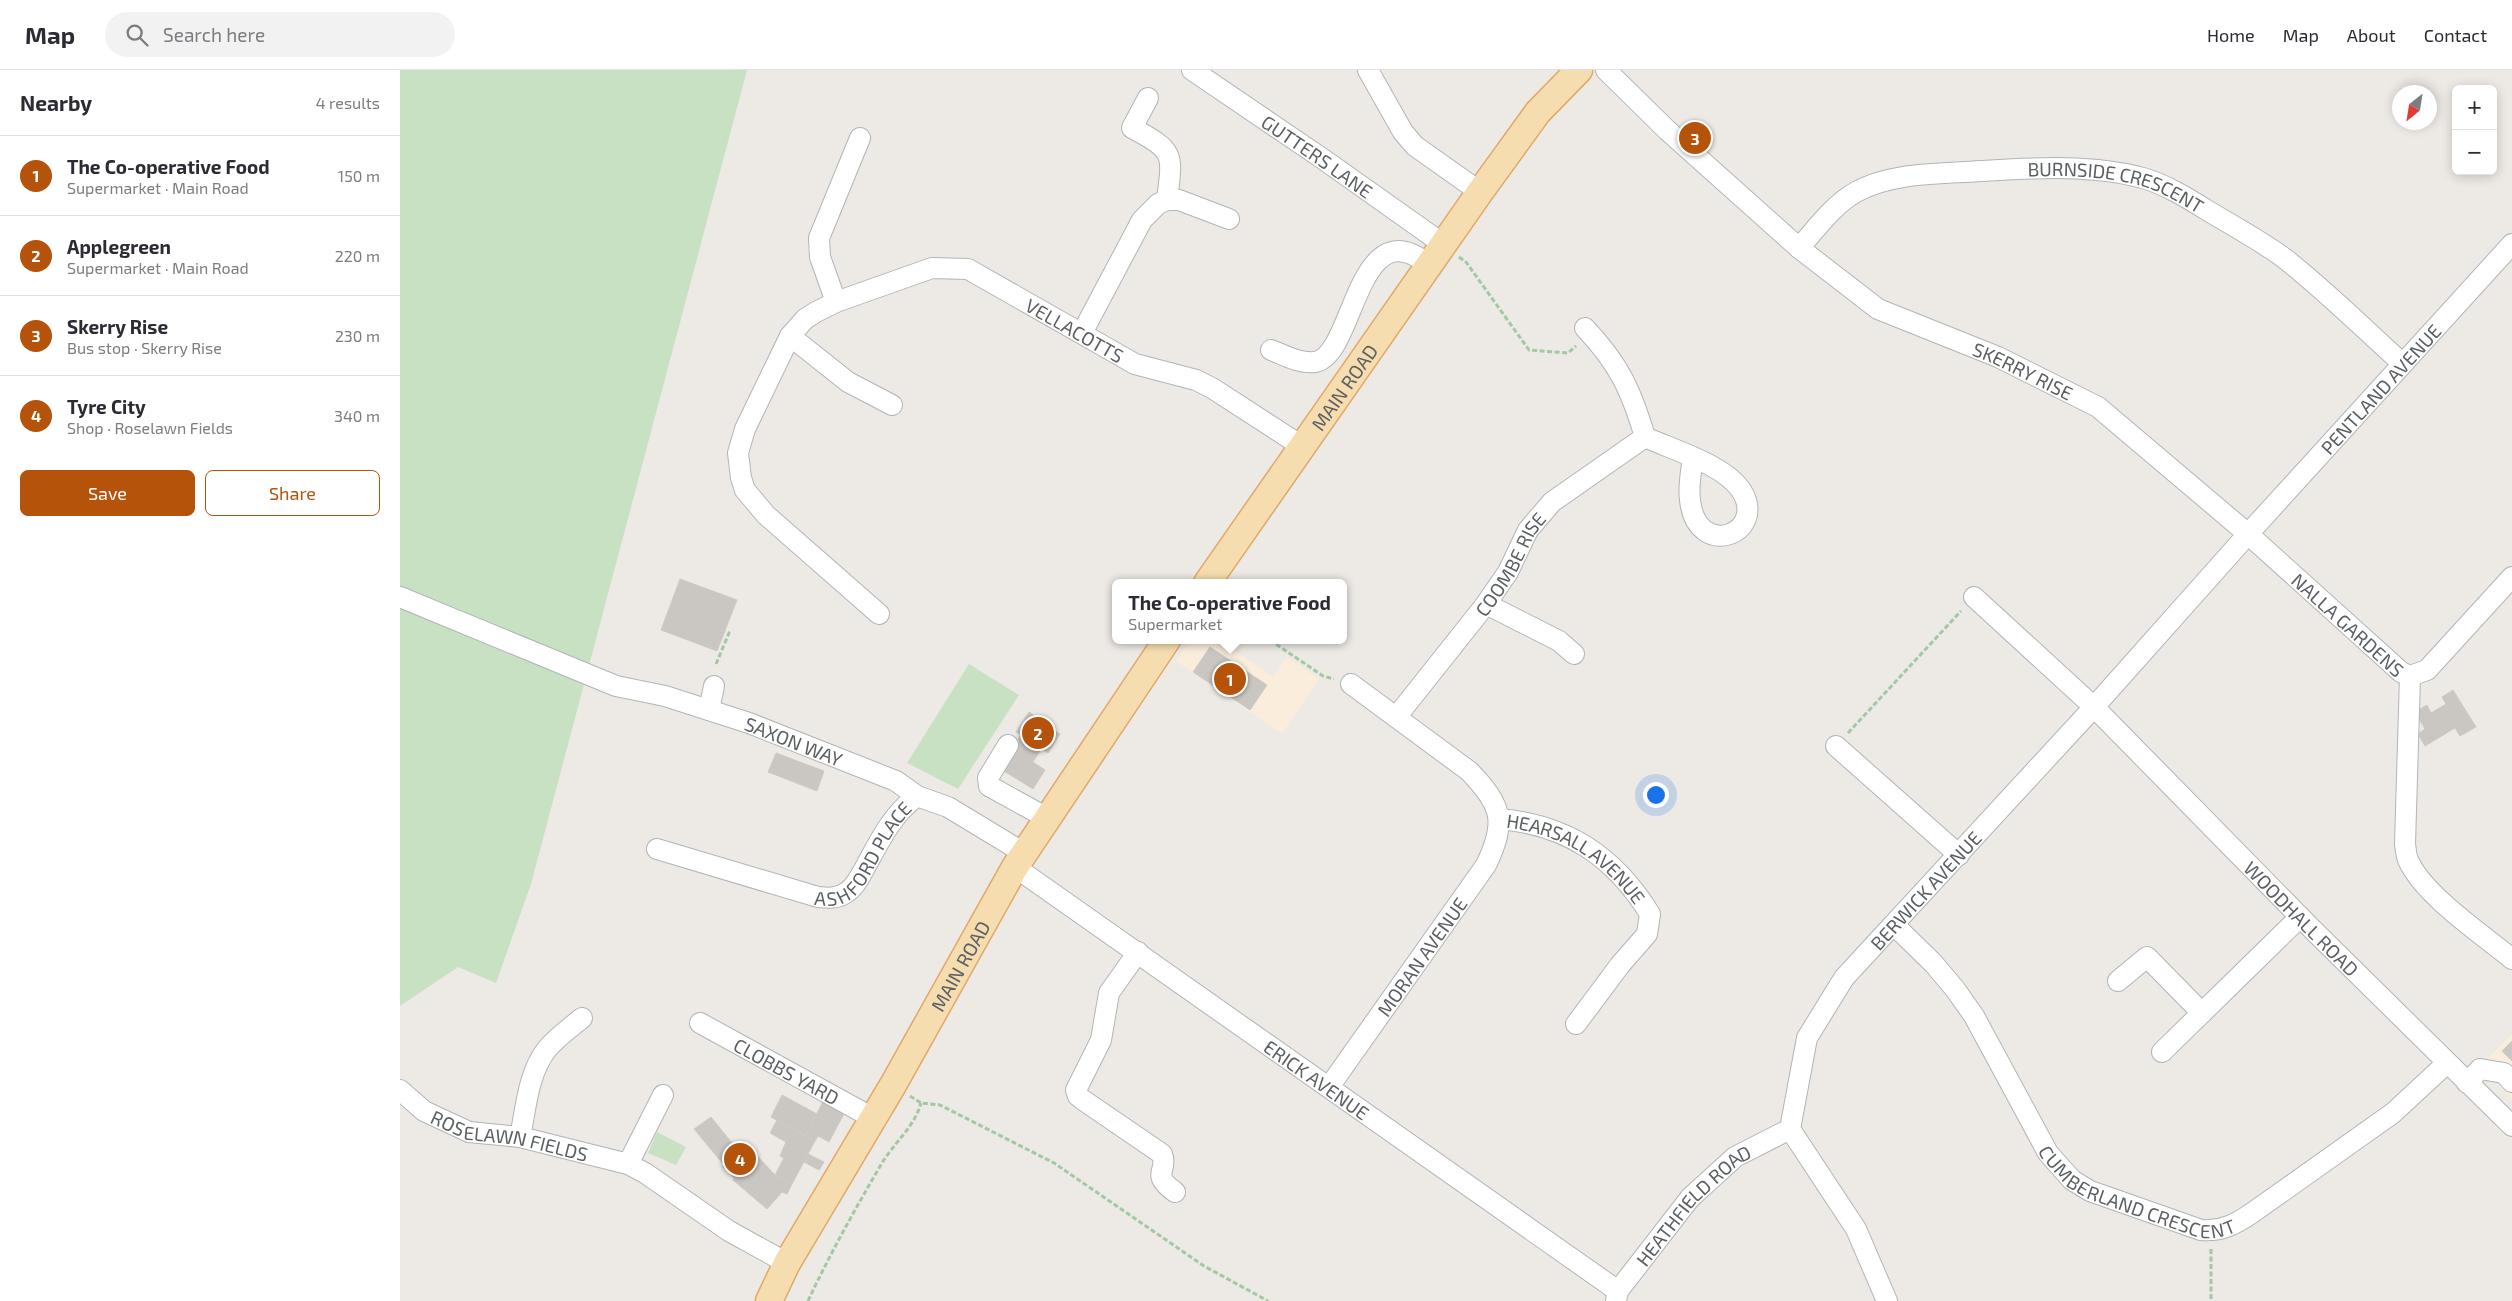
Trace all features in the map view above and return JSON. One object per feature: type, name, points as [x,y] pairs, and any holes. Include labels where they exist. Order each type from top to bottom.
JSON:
[{"type":"main road","name":"MAIN ROAD","points":[[1210,579],[1538,112],[1579,70]]},
{"type":"main road","name":"MAIN ROAD","points":[[769,1301],[788,1263],[893,1085],[1019,860],[1164,644]]},
{"type":"street","name":"GUTTERS LANE","points":[[1192,70],[1315,153],[1436,255]]},
{"type":"street","points":[[1368,70],[1403,132],[1415,146],[1480,192]]},
{"type":"street","name":"SKERRY RISE","points":[[1606,70],[1667,130],[1799,248],[1878,309],[1998,357],[2098,407],[2248,534]]},
{"type":"street","points":[[1148,98],[1132,128],[1156,141],[1165,148],[1171,157],[1172,166],[1167,200]]},
{"type":"street","points":[[836,302],[820,257],[818,238],[860,138]]},
{"type":"street","name":"BURNSIDE CRESCENT","points":[[1799,248],[1839,204],[1873,184],[1892,180],[1939,174],[2002,170],[2066,170],[2122,174],[2144,178],[2167,187],[2258,240],[2306,276],[2402,363]]},
{"type":"street","points":[[1082,333],[1142,220],[1158,204],[1167,200],[1189,202],[1229,219]]},
{"type":"street","name":"PENTLAND AVENUE","points":[[2248,534],[2512,244]]},
{"type":"street","points":[[1271,350],[1301,361],[1316,362],[1329,354],[1358,291],[1379,261],[1393,252],[1404,250],[1415,254],[1436,255]]},
{"type":"street","name":"VELLACOTTS","points":[[879,614],[766,515],[745,490],[741,478],[738,453],[745,429],[790,336],[805,319],[836,302],[932,268],[968,269],[1136,364],[1196,380],[1212,388],[1303,447]]},
{"type":"street","points":[[1588,330],[1616,364],[1626,382],[1645,437],[1693,458]]},
{"type":"street","points":[[790,336],[848,382],[865,393],[892,405]]},
{"type":"street","name":"COOMBE RISE","points":[[1397,716],[1486,604],[1508,572],[1528,530],[1540,515],[1552,502],[1645,437]]},
{"type":"street","name":"NALLA GARDENS","points":[[2248,534],[2392,666],[2410,676],[2427,670],[2512,577]]},
{"type":"street","name":"BERWICK AVENUE","points":[[1790,1129],[1807,1038],[1844,978],[2094,707],[2248,534]]},
{"type":"street","name":"SAXON WAY","points":[[400,597],[616,686],[665,696],[709,710],[896,781],[917,796]]},
{"type":"street","name":"WOODHALL ROAD","points":[[1974,597],[2094,707],[2300,917],[2512,1126]]},
{"type":"street","points":[[1486,604],[1559,641],[1574,654]]},
{"type":"street","points":[[2410,676],[2405,844],[2407,860],[2417,876],[2432,892],[2512,959]]},
{"type":"street","name":"HEARSALL AVENUE","points":[[1351,684],[1397,716],[1469,771],[1482,784],[1494,804],[1500,819],[1540,824],[1576,841],[1616,871],[1640,898],[1650,914],[1647,934],[1620,964],[1576,1024]]},
{"type":"street","points":[[709,710],[714,686]]},
{"type":"street","points":[[1008,746],[988,778],[989,786],[1047,818]]},
{"type":"street","points":[[1836,746],[1959,855]]},
{"type":"street","name":"ASHFORD PLACE","points":[[657,849],[818,897],[836,898],[848,892],[856,882],[890,823],[902,807],[917,796],[948,807],[1019,860]]},
{"type":"street","name":"MORAN AVENUE","points":[[1329,1087],[1486,865],[1496,841],[1500,819]]},
{"type":"street","name":"ERICK AVENUE","points":[[1019,860],[1138,952],[1329,1087],[1617,1296]]},
{"type":"street","points":[[2162,1052],[2300,917]]},
{"type":"street","name":"CUMBERLAND CRESCENT","points":[[1894,925],[1933,963],[1974,1016],[2048,1153],[2059,1168],[2090,1191],[2181,1225],[2210,1231],[2236,1224],[2347,1148],[2393,1113],[2447,1063]]},
{"type":"street","points":[[1138,952],[1109,993],[1100,1040],[1076,1090],[1078,1096],[1083,1100],[1162,1154],[1164,1158],[1161,1179],[1175,1192]]},
{"type":"street","points":[[2118,981],[2147,957],[2202,1013]]},
{"type":"street","points":[[520,1137],[532,1080],[539,1062],[559,1038],[582,1018]]},
{"type":"street","name":"CLOBBS YARD","points":[[700,1023],[873,1118]]},
{"type":"street","points":[[2467,1083],[2480,1070],[2504,1074],[2512,1082]]},
{"type":"street","name":"ROSELAWN FIELDS","points":[[400,1090],[424,1111],[460,1128],[493,1136],[520,1137],[628,1164],[729,1231],[788,1263]]},
{"type":"street","points":[[628,1164],[663,1095]]},
{"type":"street","points":[[1790,1129],[1856,1229],[1887,1301]]},
{"type":"street","name":"HEATHFIELD ROAD","points":[[1617,1296],[1690,1198],[1735,1157],[1790,1129]]},
{"type":"path","points":[[1436,255],[1466,262],[1529,350],[1568,353],[1588,330]]},
{"type":"path","points":[[1836,746],[1974,597]]},
{"type":"path","points":[[716,664],[729,633],[725,632]]},
{"type":"path","points":[[1276,644],[1323,676],[1351,684]]},
{"type":"path","points":[[893,1085],[921,1103],[940,1105],[1054,1163],[1204,1266],[1268,1301]]},
{"type":"path","points":[[808,1301],[837,1241],[882,1163],[917,1115],[921,1103]]},
{"type":"path","points":[[2210,1231],[2211,1301]]},
{"type":"shaded area","points":[[1187,644],[1226,644],[1273,677],[1287,657],[1319,679],[1282,734],[1176,661]]},
{"type":"shaded area","points":[[2512,1034],[2512,1099],[2480,1066]]},
{"type":"green space","points":[[400,70],[747,70],[531,884],[496,983],[458,967],[400,1006]]},
{"type":"green space","points":[[969,664],[1019,695],[958,789],[907,763]]},
{"type":"green space","points":[[657,1132],[686,1147],[676,1165],[648,1153]]},
{"type":"building","points":[[680,579],[737,600],[717,651],[661,630]]},
{"type":"building","points":[[1210,647],[1267,685],[1250,710],[1193,672]]},
{"type":"building","points":[[2453,690],[2476,727],[2460,736],[2455,728],[2425,746],[2418,734],[2425,729],[2415,712],[2427,705],[2431,713],[2446,704],[2442,697]]},
{"type":"building","points":[[1029,712],[1060,734],[1048,753],[1016,732]]},
{"type":"building","points":[[1022,733],[1043,746],[1033,762],[1045,770],[1033,789],[999,768]]},
{"type":"building","points":[[776,753],[824,771],[817,791],[768,772]]},
{"type":"building","points":[[2512,1041],[2512,1061],[2502,1051]]},
{"type":"building","points":[[782,1095],[817,1114],[805,1136],[771,1117]]},
{"type":"building","points":[[826,1096],[847,1108],[829,1142],[818,1136],[815,1141],[805,1136]]},
{"type":"building","points":[[711,1117],[740,1153],[748,1146],[775,1175],[792,1184],[787,1194],[782,1192],[767,1209],[733,1180],[734,1178],[722,1166],[724,1165],[694,1129]]},
{"type":"building","points":[[777,1120],[815,1141],[792,1184],[775,1175],[784,1158],[780,1156],[786,1142],[770,1133]]},
{"type":"building","points":[[808,1154],[824,1162],[819,1170],[804,1162]]},
{"type":"place","name":"Skerry Rise","points":[[1695,138]]},
{"type":"place","name":"The Co-operative Food","points":[[1230,679]]},
{"type":"place","name":"Applegreen","points":[[1038,733]]},
{"type":"place","name":"Tyre City","points":[[740,1159]]}]
